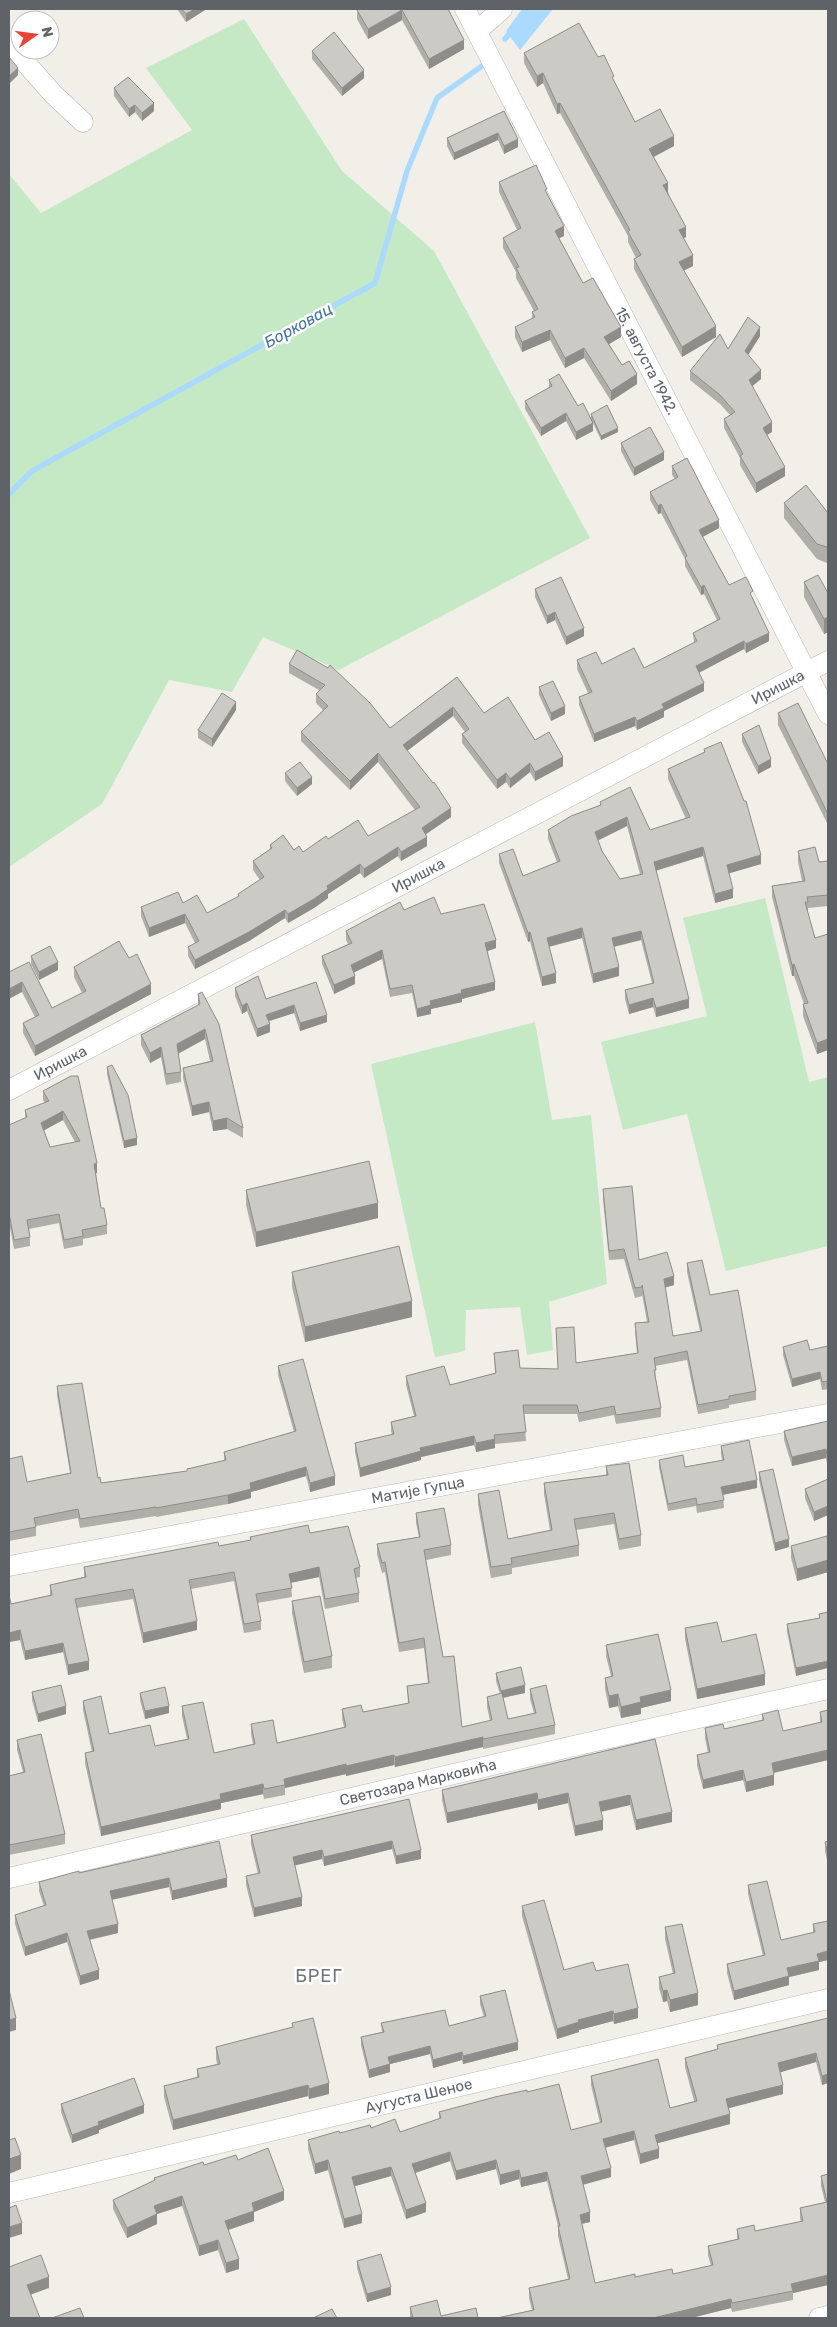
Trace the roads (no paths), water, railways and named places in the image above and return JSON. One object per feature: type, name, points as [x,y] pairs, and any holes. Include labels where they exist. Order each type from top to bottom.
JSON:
[{"type":"street","name":"15. августа 1942.","points":[[465,9],[828,714]]},
{"type":"street","points":[[477,31],[502,9]]},
{"type":"street","points":[[9,44],[53,94],[83,122]]},
{"type":"street","name":"Иришка","points":[[9,1090],[828,661]]},
{"type":"street","name":"Матије Гупца","points":[[9,1566],[828,1414]]},
{"type":"street","name":"Светозара Марковића","points":[[9,1878],[578,1745],[828,1689]]},
{"type":"street","name":"Аугуста Шеное","points":[[9,2193],[828,1999]]},
{"type":"street","points":[[819,2318],[828,2316]]},
{"type":"water","points":[[522,9],[553,9],[520,50],[506,31]]},
{"type":"waterway","name":"Борковац","points":[[505,39],[513,29]]},
{"type":"waterway","name":"Борковац","points":[[9,494],[32,471],[375,283],[407,171],[437,98],[482,66]]},
{"type":"district","name":"БРЕГ","points":[[319,1976]]}]
